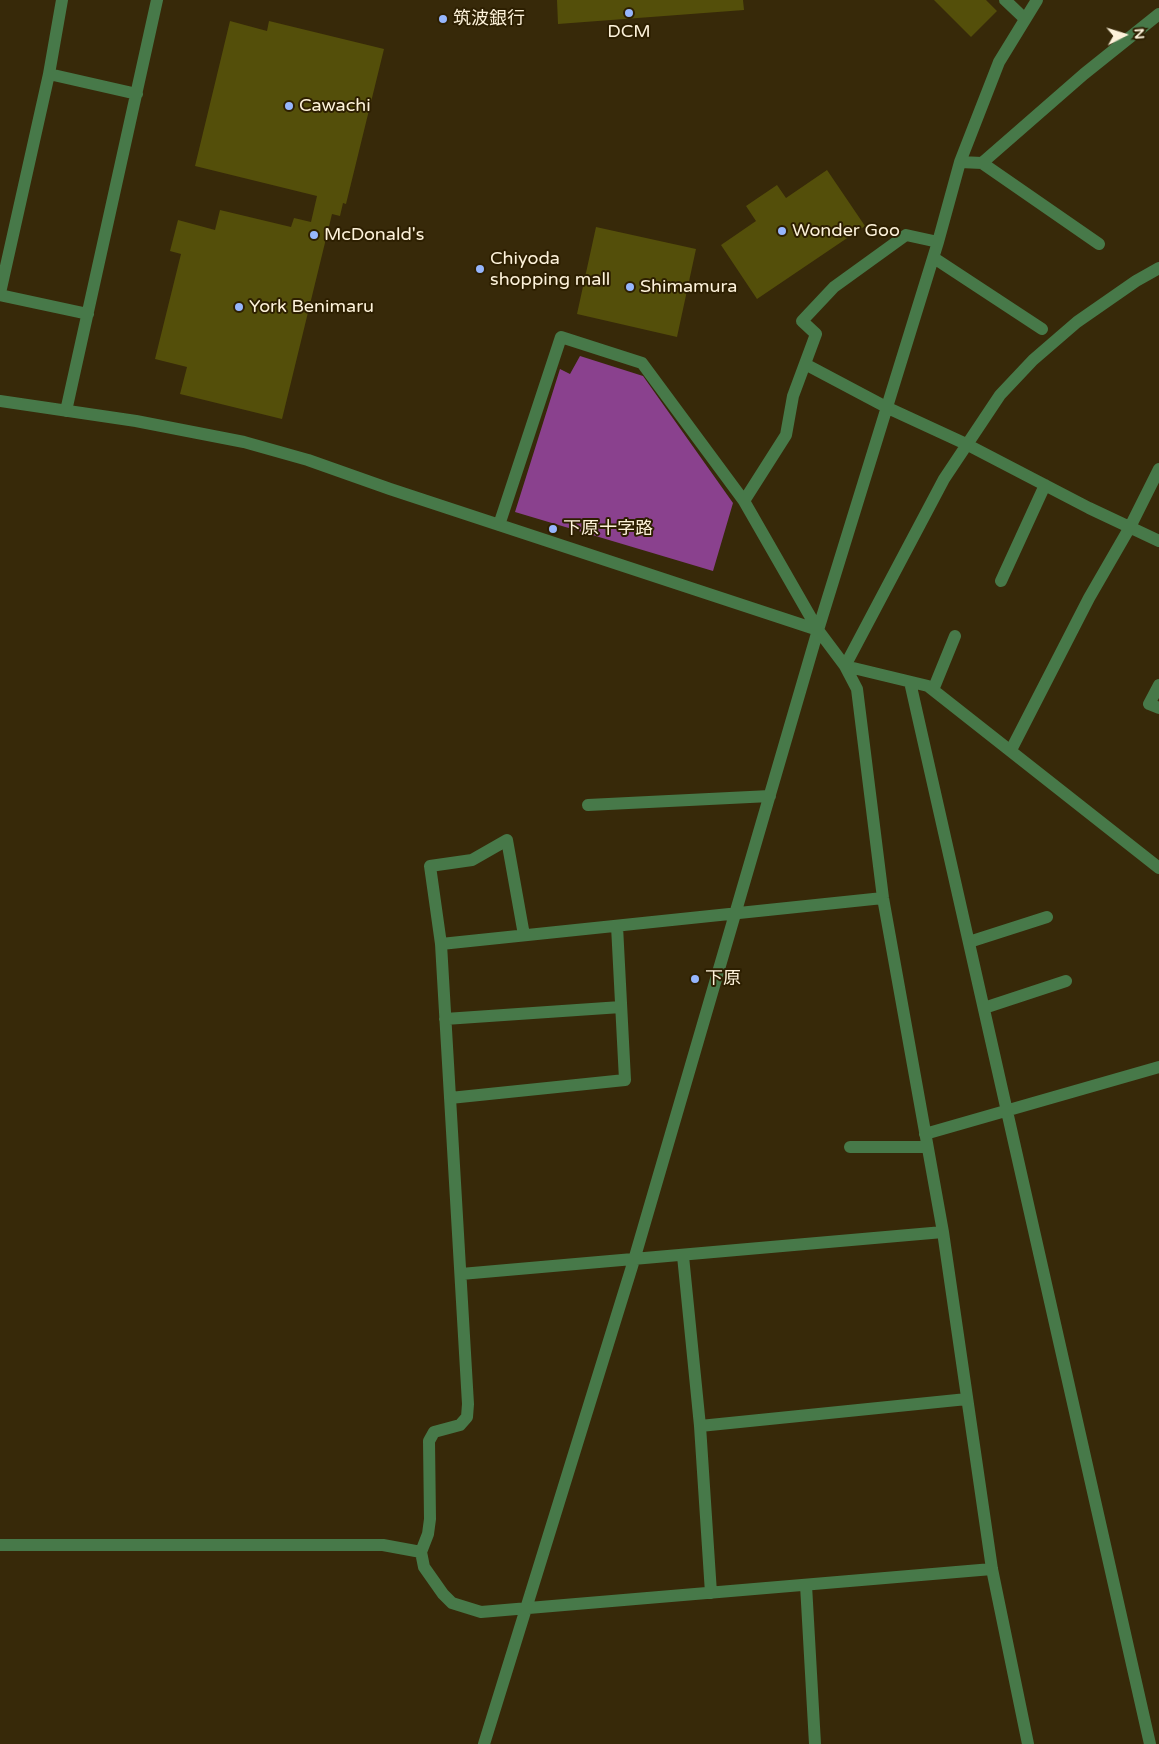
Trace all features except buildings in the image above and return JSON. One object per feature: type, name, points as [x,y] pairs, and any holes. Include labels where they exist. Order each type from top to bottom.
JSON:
[{"type":"street","points":[[62,0],[49,74],[0,294],[88,314]]},
{"type":"street","points":[[66,411],[157,0]]},
{"type":"street","points":[[1006,0],[1025,19]]},
{"type":"street","points":[[484,1744],[634,1260],[818,630],[934,258],[960,162],[999,62],[1037,0]]},
{"type":"street","points":[[982,163],[1084,74],[1159,14]]},
{"type":"street","points":[[49,74],[137,94]]},
{"type":"street","points":[[960,162],[982,163],[1099,244]]},
{"type":"street","points":[[744,501],[786,435],[794,396],[816,334],[802,321],[834,287],[906,235],[938,242]]},
{"type":"street","points":[[934,258],[1042,328]]},
{"type":"street","points":[[846,666],[944,479],[1000,395],[1033,360],[1077,322],[1136,281],[1159,268]]},
{"type":"street","points":[[499,525],[561,337],[642,363],[744,501],[818,630],[846,666],[857,689],[882,898],[943,1232],[992,1569],[1028,1744]]},
{"type":"street","points":[[805,364],[888,408],[966,444],[1159,542]]},
{"type":"street","points":[[0,401],[136,421],[244,442],[308,460],[818,630]]},
{"type":"street","points":[[1011,750],[1089,598],[1130,527],[1159,470]]},
{"type":"street","points":[[1002,581],[1046,485]]},
{"type":"street","points":[[933,690],[955,636]]},
{"type":"street","points":[[846,666],[928,686],[1159,868]]},
{"type":"street","points":[[910,682],[1150,1744]]},
{"type":"street","points":[[1159,685],[1149,704],[1159,708]]},
{"type":"street","points":[[588,805],[770,796]]},
{"type":"street","points":[[524,935],[507,840],[472,860],[430,866],[441,944],[468,1410],[460,1426],[434,1432],[429,1441],[430,1520],[428,1534],[421,1552],[424,1567],[443,1594],[452,1603],[480,1612],[992,1569]]},
{"type":"street","points":[[441,944],[882,898]]},
{"type":"street","points":[[969,942],[1048,917]]},
{"type":"street","points":[[450,1098],[625,1080],[617,926]]},
{"type":"street","points":[[984,1008],[1066,982]]},
{"type":"street","points":[[445,1019],[622,1007]]},
{"type":"street","points":[[850,1147],[926,1140],[1007,1110],[1159,1067]]},
{"type":"street","points":[[461,1274],[943,1232]]},
{"type":"street","points":[[683,1256],[700,1426],[711,1593]]},
{"type":"street","points":[[700,1426],[967,1399]]},
{"type":"street","points":[[0,1545],[383,1545],[421,1552]]},
{"type":"street","points":[[806,1584],[815,1744]]},
{"type":"shaded area","points":[[580,356],[643,376],[733,503],[713,571],[515,512],[560,369],[570,374]]},
{"type":"place","name":"DCM","points":[[629,13]]},
{"type":"place","name":"筑波銀行","points":[[443,19]]},
{"type":"place","name":"Cawachi","points":[[289,106]]},
{"type":"place","name":"Wonder Goo","points":[[782,231]]},
{"type":"place","name":"McDonald's","points":[[314,235]]},
{"type":"place","name":"Chiyoda shopping mall","points":[[480,269]]},
{"type":"place","name":"Shimamura","points":[[630,287]]},
{"type":"place","name":"York Benimaru","points":[[239,307]]},
{"type":"place","name":"下原十字路","points":[[553,529]]},
{"type":"place","name":"下原","points":[[695,979]]}]
